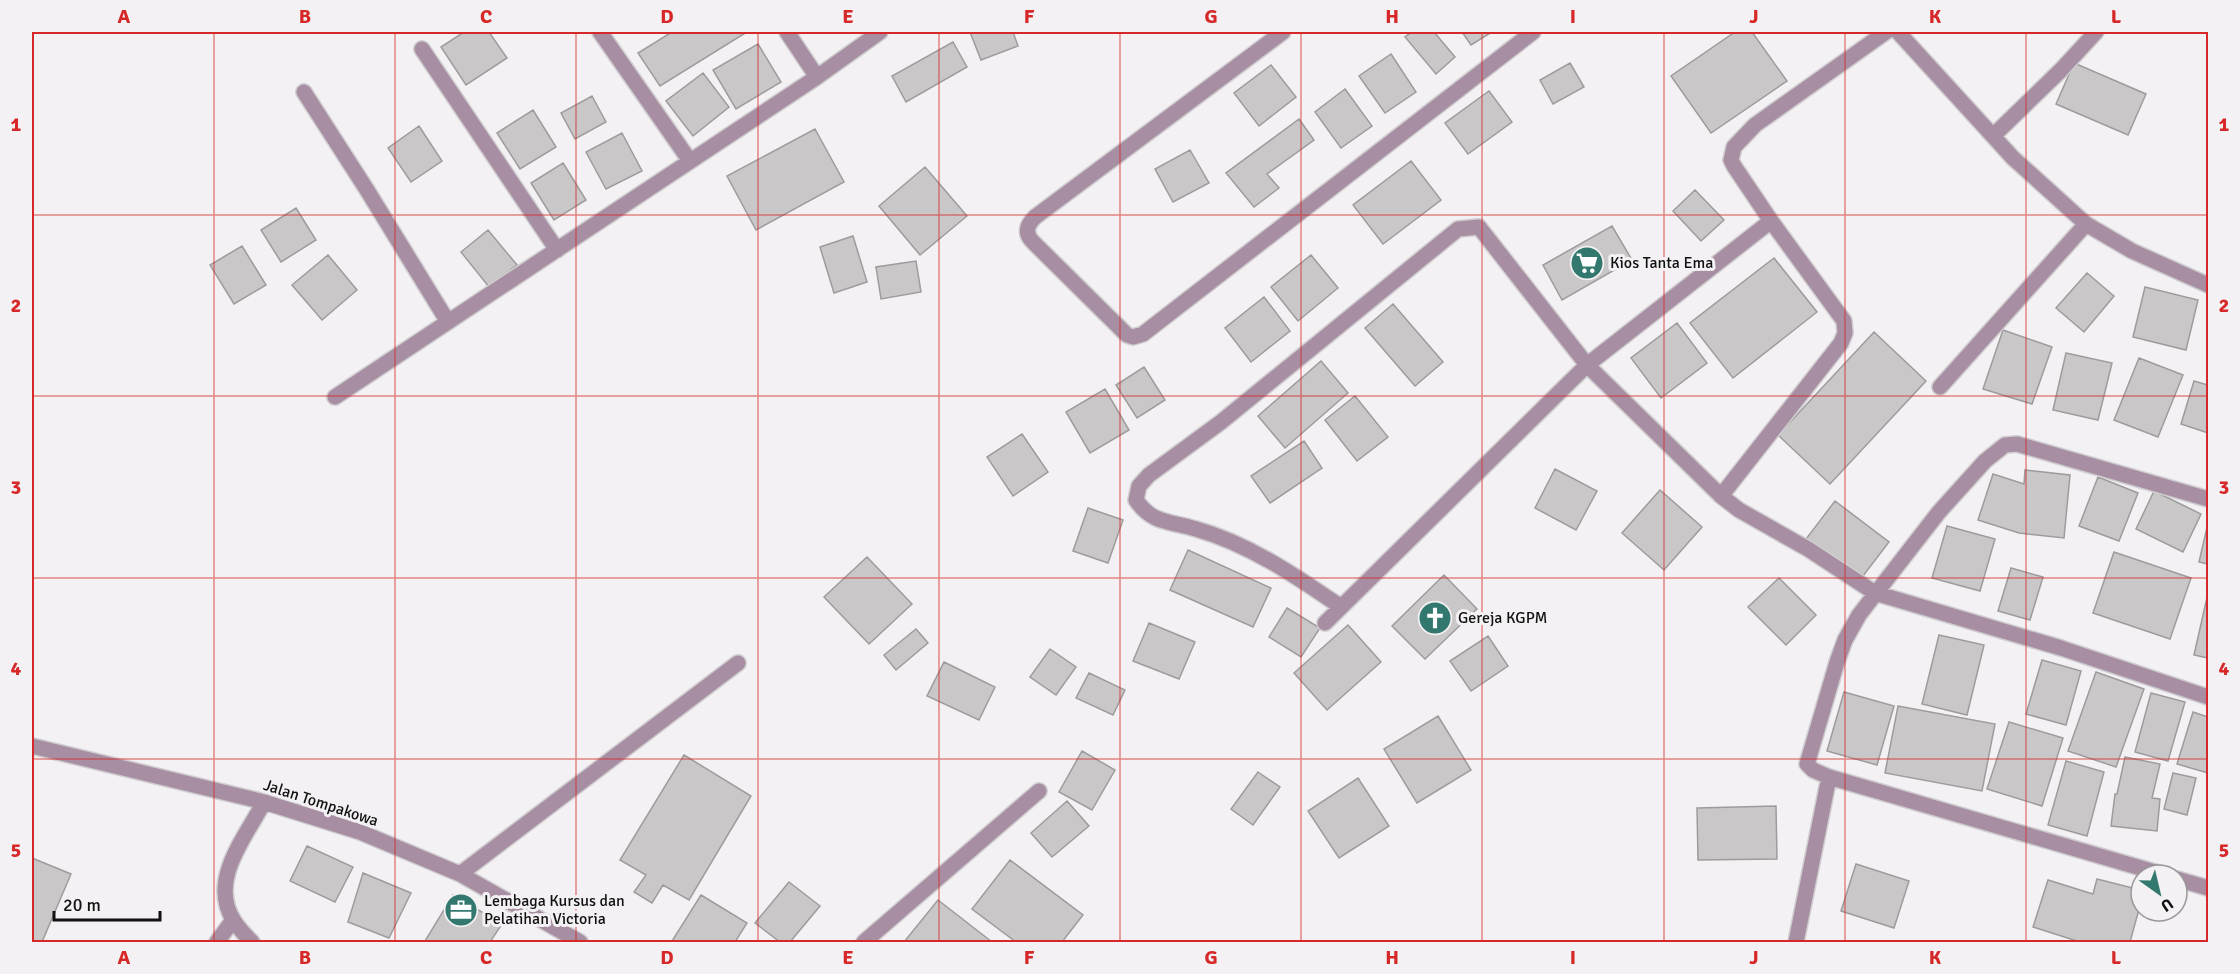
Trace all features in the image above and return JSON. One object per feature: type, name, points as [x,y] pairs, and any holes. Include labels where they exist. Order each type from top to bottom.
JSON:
[{"type":"street","points":[[600,32],[690,161]]},
{"type":"street","points":[[788,32],[817,77]]},
{"type":"street","points":[[334,397],[817,77],[880,32]]},
{"type":"street","points":[[1283,32],[1044,210],[1028,225],[1027,234],[1033,242],[1127,335],[1132,337],[1143,334],[1533,32]]},
{"type":"street","points":[[1721,496],[1841,343],[1845,333],[1844,321],[1770,221],[1734,166],[1731,160],[1734,147],[1746,133],[1768,115],[1886,32]]},
{"type":"street","points":[[1898,32],[2013,158],[2086,224],[2132,251],[2208,285]]},
{"type":"street","points":[[1993,136],[2061,70],[2096,32]]},
{"type":"street","points":[[422,49],[556,250]]},
{"type":"street","points":[[304,92],[448,322]]},
{"type":"street","points":[[1325,623],[1587,365],[1770,221]]},
{"type":"street","points":[[1940,387],[2086,224]]},
{"type":"street","points":[[1341,607],[1285,569],[1222,537],[1149,516],[1136,500],[1139,486],[1149,475],[1221,422],[1458,229],[1479,227],[1587,365],[1721,496],[1739,510],[1808,549],[1875,593],[2061,648],[2208,697]]},
{"type":"street","points":[[2129,864],[1829,777],[1809,768],[1808,761],[1845,640],[1859,615],[1939,512],[1985,461],[2005,445],[2017,444],[2208,499]]},
{"type":"street","points":[[460,874],[738,663]]},
{"type":"street","name":"Jalan Tompakowa","points":[[32,746],[264,802],[360,832],[460,874],[580,942]]},
{"type":"street","points":[[1797,942],[1829,777]]},
{"type":"street","points":[[864,942],[1039,791]]},
{"type":"street","points":[[252,942],[233,920],[224,894],[226,875],[264,802]]},
{"type":"street","points":[[2189,882],[2208,888]]},
{"type":"street","points":[[217,942],[233,920]]},
{"type":"building","points":[[464,32],[489,32],[507,58],[466,85],[441,47]]},
{"type":"building","points":[[672,32],[747,32],[660,86],[638,53]]},
{"type":"building","points":[[970,32],[1013,32],[1018,46],[981,60]]},
{"type":"building","points":[[1412,32],[1434,32],[1455,57],[1436,74],[1405,37]]},
{"type":"building","points":[[1462,32],[1492,32],[1471,45]]},
{"type":"building","points":[[1735,32],[1752,32],[1787,81],[1711,133],[1671,76]]},
{"type":"building","points":[[953,42],[967,67],[906,102],[892,76]]},
{"type":"building","points":[[758,44],[781,82],[736,109],[713,70]]},
{"type":"building","points":[[1391,54],[1416,92],[1385,113],[1359,76]]},
{"type":"building","points":[[1570,63],[1584,87],[1553,104],[1540,80]]},
{"type":"building","points":[[2074,63],[2146,94],[2128,135],[2056,104]]},
{"type":"building","points":[[1271,65],[1296,97],[1259,126],[1234,93]]},
{"type":"building","points":[[703,73],[729,107],[693,136],[666,101]]},
{"type":"building","points":[[1345,89],[1372,126],[1341,148],[1315,112]]},
{"type":"building","points":[[1489,91],[1512,122],[1468,154],[1445,123]]},
{"type":"building","points":[[592,96],[606,122],[575,139],[561,113]]},
{"type":"building","points":[[533,110],[556,147],[520,169],[497,133]]},
{"type":"building","points":[[1299,119],[1314,140],[1267,174],[1279,188],[1254,207],[1226,173]]},
{"type":"building","points":[[419,126],[442,161],[411,182],[388,148]]},
{"type":"building","points":[[815,129],[844,182],[756,230],[727,176]]},
{"type":"building","points":[[622,133],[642,171],[606,189],[586,152]]},
{"type":"building","points":[[1190,150],[1209,183],[1173,202],[1155,169]]},
{"type":"building","points":[[1411,161],[1441,200],[1383,244],[1353,205]]},
{"type":"building","points":[[563,163],[586,200],[554,220],[531,183]]},
{"type":"building","points":[[925,167],[967,216],[920,255],[879,206]]},
{"type":"building","points":[[1695,190],[1724,220],[1701,241],[1673,211]]},
{"type":"building","points":[[296,208],[316,240],[281,262],[261,230]]},
{"type":"building","name":"Kios Tanta Ema","points":[[1612,226],[1632,260],[1562,300],[1543,265]]},
{"type":"building","points":[[488,230],[517,265],[489,287],[461,252]]},
{"type":"building","points":[[853,236],[867,282],[834,293],[820,247]]},
{"type":"building","points":[[242,246],[266,285],[234,304],[210,265]]},
{"type":"building","points":[[328,255],[357,290],[322,320],[292,285]]},
{"type":"building","points":[[1311,255],[1338,288],[1298,321],[1271,287]]},
{"type":"building","points":[[1774,258],[1817,312],[1733,378],[1690,323]]},
{"type":"building","points":[[916,261],[921,292],[881,299],[876,267]]},
{"type":"building","points":[[2087,273],[2114,296],[2084,332],[2056,308]]},
{"type":"building","points":[[2145,287],[2198,300],[2186,350],[2133,337]]},
{"type":"building","points":[[1264,297],[1290,331],[1251,362],[1225,328]]},
{"type":"building","points":[[1393,304],[1443,362],[1415,386],[1365,328]]},
{"type":"building","points":[[1677,323],[1707,363],[1661,398],[1631,358]]},
{"type":"building","points":[[2003,330],[2052,347],[2032,404],[1983,389]]},
{"type":"building","points":[[1874,332],[1926,381],[1830,484],[1778,435]]},
{"type":"building","points":[[2066,353],[2112,363],[2098,420],[2053,410]]},
{"type":"building","points":[[2139,358],[2183,375],[2158,437],[2114,420]]},
{"type":"building","points":[[1321,361],[1348,393],[1285,448],[1258,416]]},
{"type":"building","points":[[1144,367],[1165,400],[1137,418],[1116,385]]},
{"type":"building","points":[[2194,381],[2208,385],[2208,433],[2181,424]]},
{"type":"building","points":[[1105,389],[1129,430],[1090,453],[1066,412]]},
{"type":"building","points":[[1355,396],[1388,437],[1357,461],[1325,420]]},
{"type":"building","points":[[1022,434],[1048,472],[1013,496],[987,457]]},
{"type":"building","points":[[1304,441],[1322,468],[1270,503],[1251,476]]},
{"type":"building","points":[[1555,469],[1597,491],[1576,530],[1535,508]]},
{"type":"building","points":[[2025,470],[2070,475],[2064,538],[2019,533],[1978,520],[1993,474],[2024,484]]},
{"type":"building","points":[[2098,477],[2138,493],[2119,541],[2079,526]]},
{"type":"building","points":[[1660,490],[1702,527],[1664,570],[1622,533]]},
{"type":"building","points":[[2154,491],[2201,514],[2183,552],[2136,529]]},
{"type":"building","points":[[1835,501],[1889,542],[1860,580],[1806,539]]},
{"type":"building","points":[[1088,508],[1123,520],[1108,563],[1073,551]]},
{"type":"building","points":[[2208,523],[2208,564],[2199,562]]},
{"type":"building","points":[[1947,526],[1995,539],[1980,591],[1932,578]]},
{"type":"building","points":[[1188,550],[1271,588],[1253,627],[1170,590]]},
{"type":"building","points":[[2114,552],[2191,578],[2170,639],[2093,613]]},
{"type":"building","points":[[867,557],[912,604],[869,644],[824,597]]},
{"type":"building","points":[[2011,568],[2043,577],[2030,620],[1998,611]]},
{"type":"building","name":"Gereja KGPM","points":[[1444,575],[1477,609],[1425,659],[1392,626]]},
{"type":"building","points":[[1779,578],[1816,615],[1786,645],[1748,607]]},
{"type":"building","points":[[2208,593],[2208,658],[2194,655]]},
{"type":"building","points":[[1287,608],[1320,628],[1301,657],[1269,637]]},
{"type":"building","points":[[1149,623],[1195,642],[1179,679],[1133,661]]},
{"type":"building","points":[[1348,625],[1381,662],[1327,710],[1294,673]]},
{"type":"building","points":[[916,629],[928,643],[896,670],[884,655]]},
{"type":"building","points":[[1939,635],[1984,645],[1967,715],[1922,704]]},
{"type":"building","points":[[1488,636],[1508,666],[1471,691],[1450,661]]},
{"type":"building","points":[[1050,649],[1076,667],[1056,695],[1030,677]]},
{"type":"building","points":[[2042,660],[2081,671],[2066,725],[2026,714]]},
{"type":"building","points":[[944,662],[995,687],[979,720],[927,696]]},
{"type":"building","points":[[2096,672],[2144,689],[2116,767],[2068,751]]},
{"type":"building","points":[[1089,673],[1125,690],[1113,715],[1076,698]]},
{"type":"building","points":[[1844,692],[1894,706],[1877,765],[1827,751]]},
{"type":"building","points":[[2151,693],[2185,702],[2168,761],[2135,752]]},
{"type":"building","points":[[1898,706],[1995,724],[1982,791],[1885,773]]},
{"type":"building","points":[[2193,712],[2208,717],[2208,773],[2177,764]]},
{"type":"building","points":[[1438,716],[1471,770],[1417,803],[1384,749]]},
{"type":"building","points":[[2009,722],[2063,738],[2042,806],[1987,789]]},
{"type":"building","points":[[1082,751],[1115,770],[1092,810],[1059,792]]},
{"type":"building","points":[[684,755],[751,796],[689,900],[663,885],[652,903],[634,892],[646,875],[620,860]]},
{"type":"building","points":[[2125,757],[2160,764],[2152,798],[2160,799],[2157,831],[2111,826],[2115,794],[2117,794]]},
{"type":"building","points":[[2066,761],[2104,772],[2087,836],[2048,825]]},
{"type":"building","points":[[1258,772],[1280,787],[1253,825],[1231,809]]},
{"type":"building","points":[[2173,773],[2196,778],[2187,815],[2164,809]]},
{"type":"building","points":[[1358,778],[1389,826],[1339,858],[1308,811]]},
{"type":"building","points":[[1067,801],[1089,826],[1052,857],[1031,833]]},
{"type":"building","points":[[1776,806],[1777,859],[1698,860],[1697,808]]},
{"type":"building","points":[[307,846],[353,867],[335,902],[290,881]]},
{"type":"building","points":[[32,858],[71,874],[42,942],[32,942]]},
{"type":"building","points":[[1010,860],[1083,915],[1062,942],[1016,942],[972,909]]},
{"type":"building","points":[[1856,864],[1909,881],[1894,928],[1841,911]]},
{"type":"building","points":[[363,873],[411,893],[389,938],[348,922]]},
{"type":"building","points":[[2097,879],[2129,887],[2129,923],[2135,923],[2130,942],[2080,942],[2033,927],[2048,880],[2093,894]]},
{"type":"building","points":[[789,882],[820,906],[790,942],[780,942],[755,923]]},
{"type":"building","name":"Lembaga Kursus dan Pelatihan Victoria","points":[[453,895],[502,924],[490,942],[425,941]]},
{"type":"building","points":[[701,895],[747,923],[735,942],[672,941]]},
{"type":"building","points":[[938,900],[992,942],[904,942]]},
{"type":"place","name":"Kios Tanta Ema","points":[[1587,263]]},
{"type":"place","name":"Gereja KGPM","points":[[1435,618]]},
{"type":"place","name":"Lembaga Kursus dan Pelatihan Victoria","points":[[461,910]]}]
